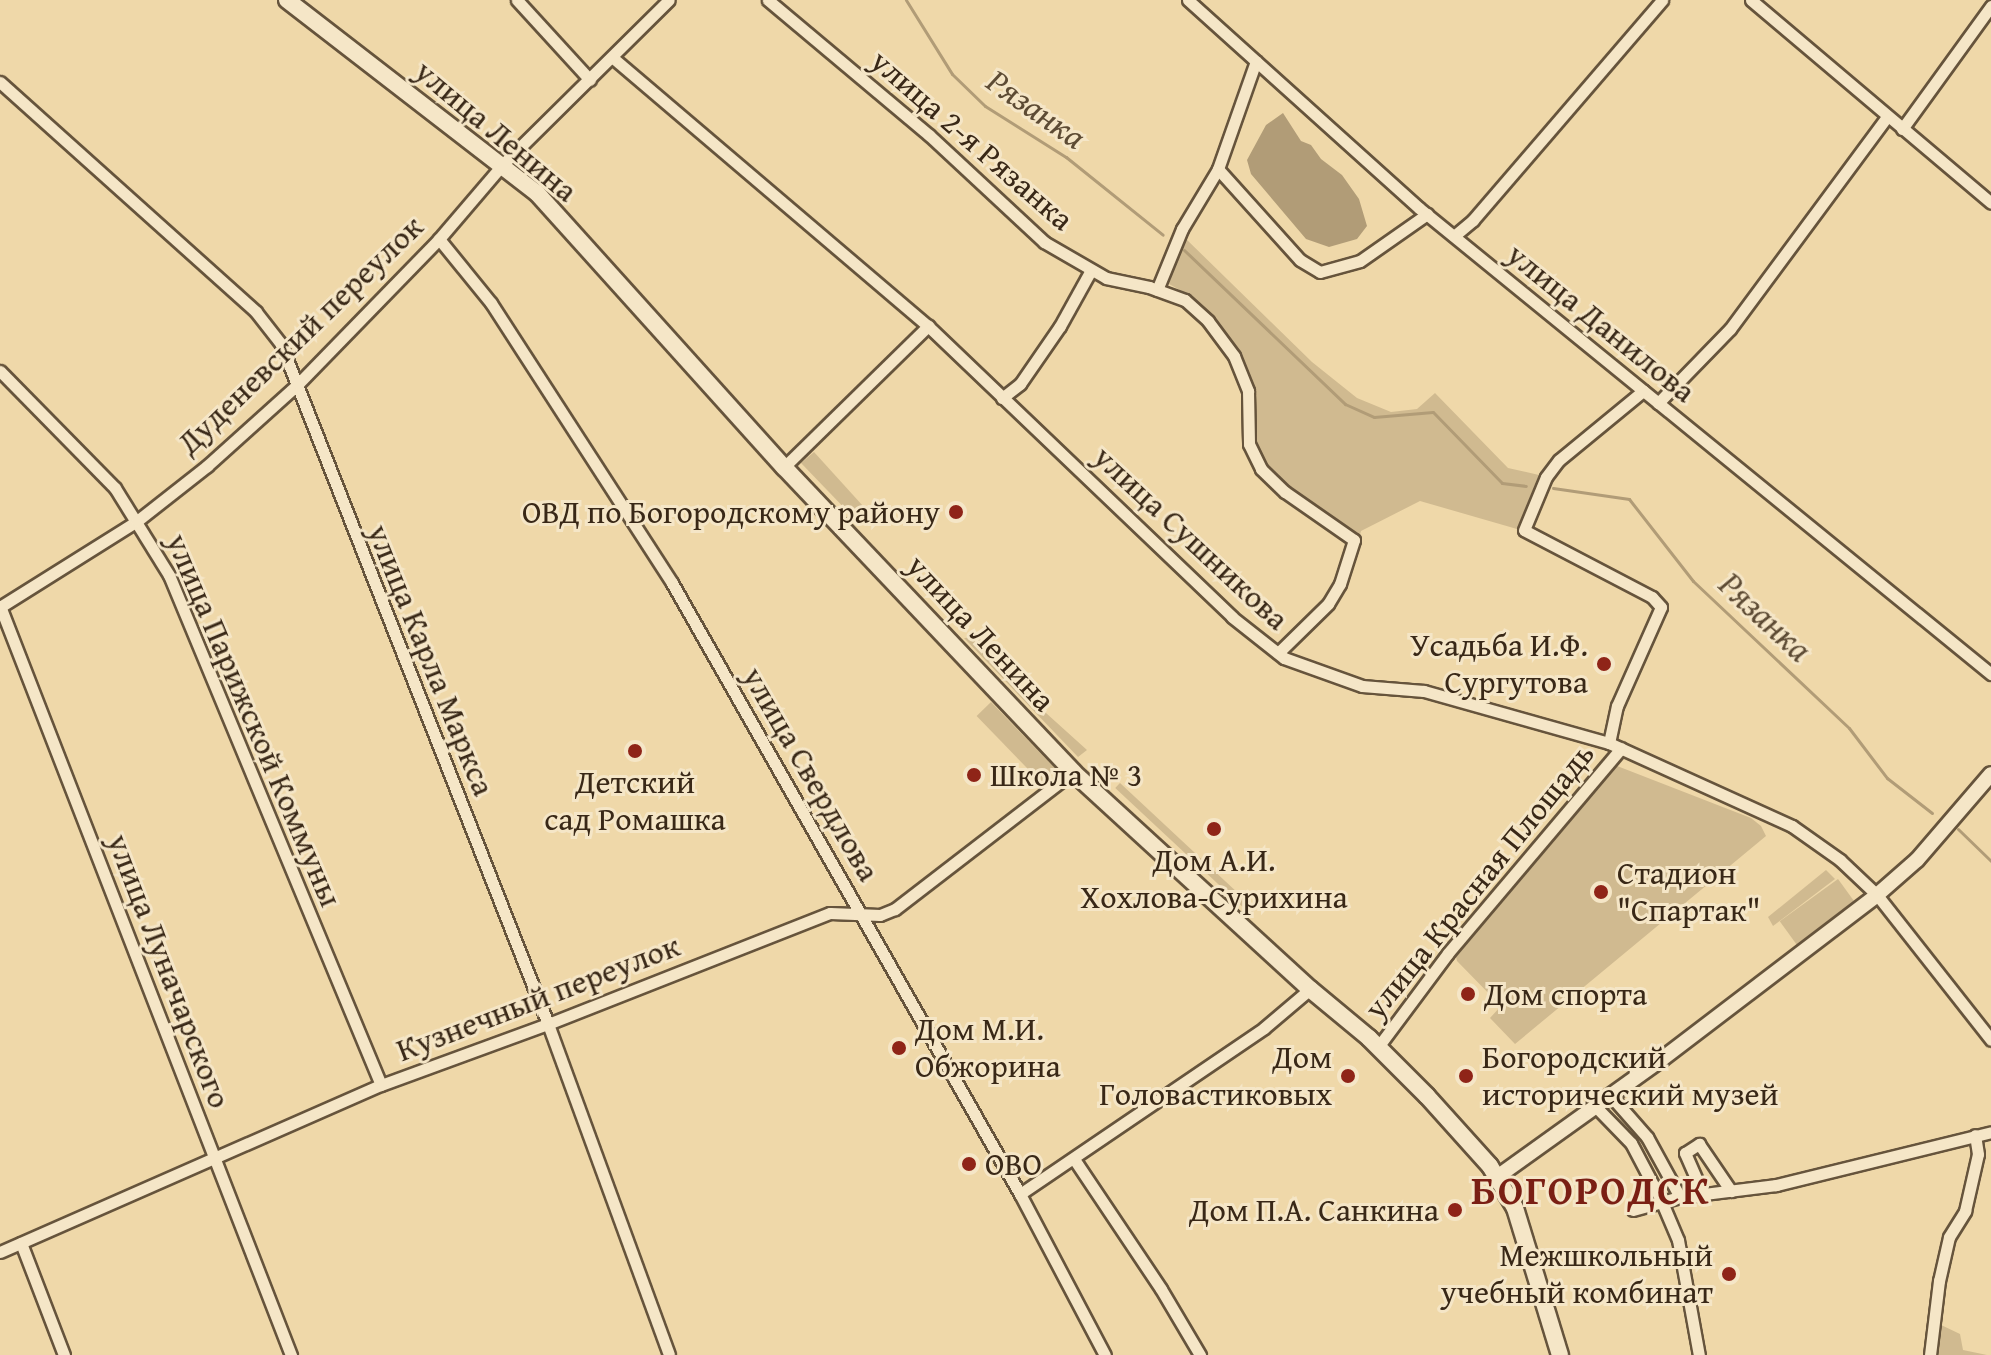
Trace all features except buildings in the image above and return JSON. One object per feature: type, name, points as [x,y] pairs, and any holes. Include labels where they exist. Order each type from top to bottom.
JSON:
[{"type":"main road","name":"улица Ленина","points":[[287,0],[537,193],[784,467],[1073,772],[1310,989],[1378,1047],[1427,1096],[1497,1177],[1526,1237],[1560,1355]]},
{"type":"street","points":[[517,0],[590,80]]},
{"type":"street","name":"Дуденевский переулок","points":[[0,607],[137,521],[207,466],[298,384],[439,239],[503,164],[669,0]]},
{"type":"street","name":"улица 2-я Рязанка","points":[[768,0],[929,135],[1044,242],[1106,278],[1185,300],[1208,321],[1234,356],[1248,391],[1249,444],[1261,469],[1285,492],[1354,540],[1340,584],[1328,604],[1278,653]]},
{"type":"street","name":"улица Данилова","points":[[1188,0],[1427,214],[1991,674]]},
{"type":"street","points":[[1454,236],[1473,220],[1662,0]]},
{"type":"street","points":[[1751,0],[1991,203]]},
{"type":"street","points":[[1902,129],[1991,6]]},
{"type":"street","name":"улица Сушникова","points":[[613,58],[928,326],[1232,617],[1278,653],[1362,686],[1424,691],[1609,743],[1792,826],[1840,860],[1877,895],[1991,1040]]},
{"type":"street","points":[[1157,290],[1182,229],[1218,169],[1256,61]]},
{"type":"street","name":"улица Карла Маркса","points":[[0,82],[256,312],[281,344],[298,384],[306,415],[548,1024],[669,1355]]},
{"type":"street","points":[[1658,403],[1730,329],[1887,117]]},
{"type":"street","points":[[1218,169],[1300,260],[1320,272],[1360,261],[1427,214]]},
{"type":"street","name":"улица Свердлова","points":[[439,239],[491,303],[672,583],[1020,1194],[1105,1355]]},
{"type":"street","points":[[1002,398],[1020,384],[1060,326],[1091,270]]},
{"type":"street","points":[[784,467],[928,326]]},
{"type":"street","name":"улица Парижской Коммуны","points":[[0,371],[115,488],[169,575],[381,1085]]},
{"type":"street","points":[[1609,743],[1617,706],[1661,607],[1652,597],[1524,530],[1546,477],[1559,460],[1643,391]]},
{"type":"street","name":"улица Луначарского","points":[[0,607],[291,1355]]},
{"type":"street","name":"улица Красная Площадь","points":[[1378,1047],[1456,942],[1621,748]]},
{"type":"street","name":"Кузнечный переулок","points":[[0,1252],[381,1085],[548,1024],[830,913],[880,915],[895,909],[1073,772]]},
{"type":"street","points":[[1497,1177],[1611,1096],[1877,895],[1917,860],[1991,774]]},
{"type":"street","points":[[1020,1194],[1264,1028],[1310,989]]},
{"type":"street","points":[[1611,1096],[1647,1137],[1680,1197]]},
{"type":"street","points":[[1596,1107],[1631,1143],[1678,1240],[1699,1355]]},
{"type":"street","points":[[1633,1210],[1661,1200],[1776,1185],[1991,1132]]},
{"type":"street","points":[[1930,1355],[1942,1266],[1949,1237],[1965,1211],[1978,1154],[1975,1135]]},
{"type":"street","points":[[1703,1194],[1685,1153],[1699,1144],[1731,1191]]},
{"type":"street","points":[[1074,1159],[1161,1289],[1200,1355]]},
{"type":"street","points":[[21,1243],[64,1355]]},
{"type":"shaded area","points":[[1283,113],[1301,141],[1311,145],[1321,159],[1342,175],[1359,199],[1367,226],[1357,239],[1329,247],[1306,239],[1251,174],[1247,160],[1266,125]]},
{"type":"shaded area","points":[[1184,237],[1312,362],[1357,398],[1391,412],[1417,409],[1435,393],[1508,468],[1539,475],[1517,529],[1420,501],[1361,531],[1359,538],[1287,487],[1266,464],[1255,443],[1253,391],[1240,354],[1189,295],[1169,284]]},
{"type":"shaded area","points":[[814,452],[863,506],[853,517],[801,463]]},
{"type":"shaded area","points":[[981,637],[1046,713],[1087,750],[1078,757],[964,638]]},
{"type":"shaded area","points":[[991,702],[1056,769],[1041,783],[977,716]]},
{"type":"shaded area","name":"Стадион \"Спартак\"","points":[[1612,764],[1751,818],[1761,826],[1766,836],[1515,1044],[1490,1018],[1501,1006],[1457,961],[1454,949]]},
{"type":"shaded area","points":[[1120,783],[1255,909],[1251,914],[1115,788]]},
{"type":"shaded area","points":[[1826,870],[1835,879],[1773,926],[1768,917]]},
{"type":"shaded area","points":[[1838,879],[1855,902],[1797,945],[1780,921]]},
{"type":"shaded area","points":[[1939,1324],[1960,1334],[1963,1350],[1987,1355],[1934,1355]]},
{"type":"waterway","name":"Рязанка","points":[[906,0],[952,74],[985,106],[1066,157],[1163,235]]},
{"type":"waterway","name":"Рязанка","points":[[1184,250],[1345,404],[1374,417],[1433,412],[1502,483],[1526,486]]},
{"type":"waterway","name":"Рязанка","points":[[1553,488],[1629,499],[1693,581],[1849,728],[1887,778],[1932,813]]},
{"type":"waterway","name":"Рязанка","points":[[1958,829],[1991,861]]},
{"type":"place","name":"ОВД по Богородскому району","points":[[956,512]]},
{"type":"place","name":"Усадьба И.Ф. Сургутова","points":[[1604,664]]},
{"type":"place","name":"Детский сад Ромашка","points":[[635,751]]},
{"type":"place","name":"Школа № 3","points":[[974,775]]},
{"type":"place","name":"Дом А.И. Хохлова-Сурихина","points":[[1214,829]]},
{"type":"place","name":"Стадион \"Спартак\"","points":[[1601,892]]},
{"type":"place","name":"Дом спорта","points":[[1468,994]]},
{"type":"place","name":"Дом М.И. Обжорина","points":[[899,1048]]},
{"type":"place","name":"Дом Головастиковых","points":[[1348,1076]]},
{"type":"place","name":"Богородский исторический музей","points":[[1466,1076]]},
{"type":"place","name":"ОВО","points":[[969,1164]]},
{"type":"place","name":"Дом П.А. Санкина","points":[[1455,1210]]},
{"type":"place","name":"Межшкольный учебный комбинат","points":[[1729,1274]]},
{"type":"district","name":"БОГОРОДСК","points":[[1591,1190]]}]
